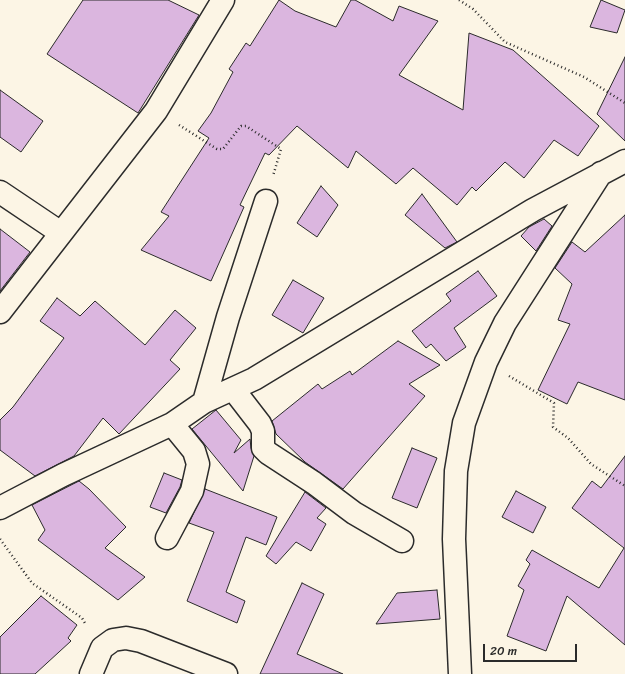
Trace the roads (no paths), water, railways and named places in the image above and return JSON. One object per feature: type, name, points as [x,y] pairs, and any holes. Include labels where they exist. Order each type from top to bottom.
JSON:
[{"type":"street","points":[[0,312],[156,111],[223,0]]},
{"type":"street","points":[[0,508],[63,475],[172,424],[204,402],[254,379],[532,210],[625,161]]},
{"type":"street","points":[[460,674],[454,539],[456,472],[464,424],[486,362],[505,323],[602,172]]},
{"type":"street","points":[[0,192],[61,233]]},
{"type":"street","points":[[204,402],[228,317],[266,201]]},
{"type":"street","points":[[232,389],[260,424],[263,431],[263,448],[268,453],[314,483],[354,513],[402,540]]},
{"type":"street","points":[[167,538],[192,491],[198,464],[194,451],[172,424]]},
{"type":"street","points":[[91,674],[102,648],[113,640],[126,638],[141,641],[226,674]]}]
